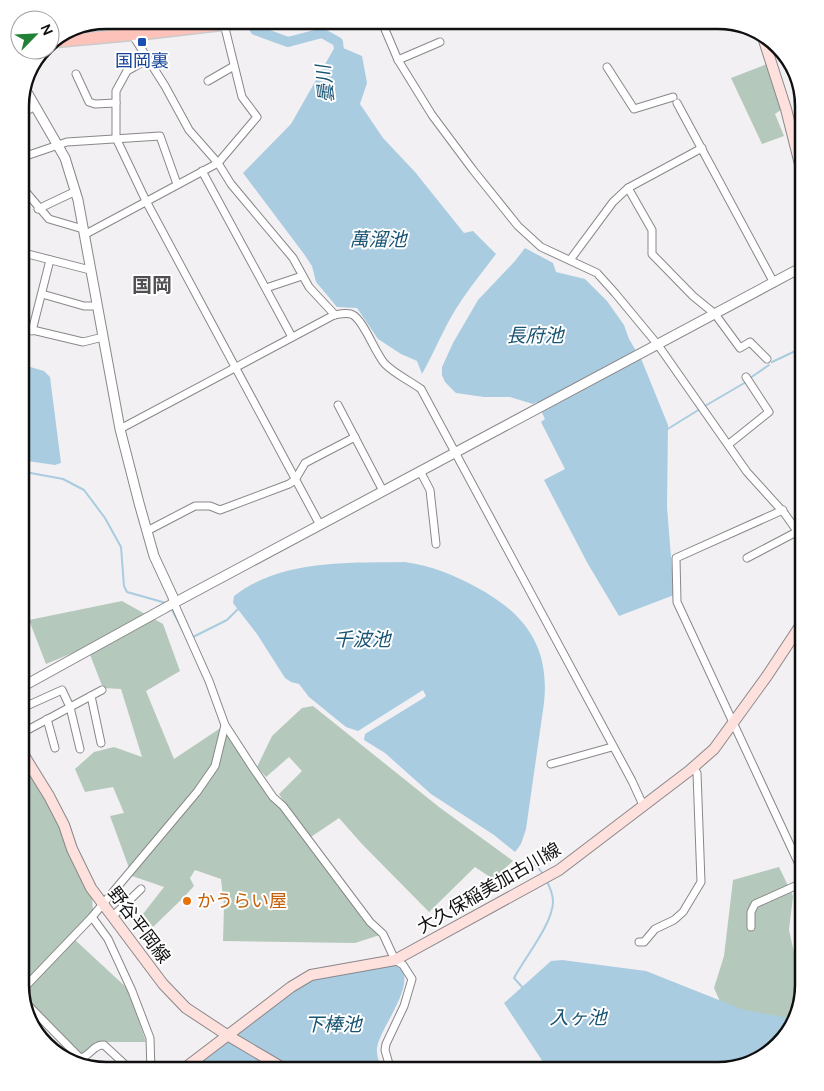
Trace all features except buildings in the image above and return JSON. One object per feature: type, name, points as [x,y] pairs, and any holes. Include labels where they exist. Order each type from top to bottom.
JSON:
[{"type":"main road","points":[[65,41],[178,29]]},
{"type":"main road","points":[[766,45],[795,144]]},
{"type":"main road","name":"大久保稲美加古川線","points":[[193,1062],[291,987],[311,975],[395,960],[559,870],[714,749],[795,638]]},
{"type":"main road","name":"野谷平岡線","points":[[29,763],[50,796],[91,888],[163,984],[186,1008],[227,1036],[272,1062]]},
{"type":"street","points":[[29,196],[49,220],[83,232],[218,163],[257,118],[242,97],[225,29]]},
{"type":"street","points":[[385,29],[398,60],[432,115],[518,226],[541,247],[597,274],[615,293],[658,345],[747,472],[795,523]]},
{"type":"street","points":[[132,34],[189,130],[218,163],[231,184],[293,258],[309,287],[335,315]]},
{"type":"street","points":[[398,60],[440,42]]},
{"type":"street","points":[[148,60],[127,71],[116,92],[116,138],[146,201],[320,525]]},
{"type":"street","points":[[208,81],[234,66]]},
{"type":"street","points":[[607,66],[634,109],[673,97]]},
{"type":"street","points":[[76,74],[89,102],[95,104],[116,103]]},
{"type":"street","points":[[30,96],[58,145],[71,172],[120,428],[154,556],[209,681],[226,725],[273,797],[283,806],[370,922],[383,934],[395,960],[403,964],[412,979],[404,1006],[386,1044],[385,1050],[388,1062]]},
{"type":"street","points":[[677,103],[774,283]]},
{"type":"street","points":[[29,109],[35,106]]},
{"type":"street","points":[[29,155],[67,142],[160,136],[177,184]]},
{"type":"street","points":[[570,260],[613,202],[628,188],[702,148]]},
{"type":"street","points":[[202,170],[292,337]]},
{"type":"street","points":[[628,188],[652,230],[652,254],[694,296],[716,314],[740,348],[750,342],[767,360]]},
{"type":"street","points":[[38,209],[48,202],[76,191]]},
{"type":"street","points":[[29,254],[90,270]]},
{"type":"street","points":[[32,331],[50,260]]},
{"type":"street","points":[[29,683],[532,410],[795,271]]},
{"type":"street","points":[[266,288],[302,276]]},
{"type":"street","points":[[42,294],[84,306],[96,306]]},
{"type":"street","points":[[120,428],[335,315],[353,314],[386,365],[421,389],[632,781],[643,805]]},
{"type":"street","points":[[29,330],[83,342],[103,337]]},
{"type":"street","points":[[729,444],[769,412],[746,377]]},
{"type":"street","points":[[338,405],[383,491]]},
{"type":"street","points":[[147,531],[195,506],[210,506],[220,510],[289,484],[295,480],[305,463],[355,437]]},
{"type":"street","points":[[420,471],[430,490],[436,544]]},
{"type":"street","points":[[783,510],[676,558],[678,602],[795,856]]},
{"type":"street","points":[[747,558],[795,533]]},
{"type":"street","points":[[29,705],[62,690],[70,707],[80,749]]},
{"type":"street","points":[[29,729],[102,690]]},
{"type":"street","points":[[91,696],[101,743]]},
{"type":"street","points":[[47,719],[55,748]]},
{"type":"street","points":[[29,983],[92,917],[178,815],[215,766],[226,725]]},
{"type":"street","points":[[551,764],[612,747]]},
{"type":"street","points":[[639,942],[644,942],[655,929],[674,920],[683,912],[701,882],[697,773],[692,768]]},
{"type":"street","points":[[752,927],[751,912],[755,904],[795,886]]},
{"type":"street","points":[[112,917],[141,889]]},
{"type":"street","points":[[92,917],[108,939],[132,991],[150,1038],[151,1062]]},
{"type":"street","points":[[33,1010],[79,1057]]},
{"type":"street","points":[[81,1058],[84,1058],[97,1046],[104,1045],[122,1062]]},
{"type":"green space","points":[[767,64],[782,109],[775,114],[784,136],[762,144],[731,78]]},
{"type":"green space","points":[[122,601],[163,624],[180,671],[146,691],[174,759],[225,725],[259,776],[305,835],[279,794],[302,771],[289,757],[266,777],[257,767],[272,736],[302,708],[313,706],[439,807],[513,861],[493,879],[475,867],[429,912],[339,818],[308,839],[383,934],[355,943],[223,941],[224,906],[221,879],[195,870],[190,878],[194,886],[153,927],[143,914],[164,887],[132,876],[110,816],[124,813],[113,787],[85,792],[75,769],[94,752],[114,747],[142,757],[121,689],[103,688],[87,647],[46,664],[29,620]]},
{"type":"green space","points":[[29,771],[43,792],[58,823],[72,860],[92,895],[93,912],[29,980]]},
{"type":"green space","points":[[779,867],[793,896],[789,930],[795,957],[795,996],[793,1005],[787,1020],[763,1028],[722,1006],[714,988],[724,956],[733,880]]},
{"type":"green space","points":[[74,939],[128,989],[146,1042],[95,1042],[82,1056],[31,1003],[29,988]]},
{"type":"water","name":"萬溜池","points":[[336,45],[362,56],[367,83],[360,104],[383,138],[415,172],[464,233],[473,231],[496,254],[457,307],[422,374],[417,361],[401,354],[378,339],[357,308],[337,307],[316,282],[312,266],[304,254],[243,173],[291,124]]},
{"type":"water","name":"長府池","points":[[525,248],[553,263],[556,272],[585,279],[607,301],[624,325],[629,339],[642,361],[668,425],[667,507],[674,595],[619,616],[588,564],[544,480],[565,469],[541,422],[545,419],[537,402],[533,404],[510,397],[484,397],[456,393],[445,382],[442,375],[442,367],[453,343],[478,300]]},
{"type":"water","points":[[29,367],[44,371],[50,377],[61,463],[55,465],[29,461]]},
{"type":"water","name":"千波池","points":[[405,562],[450,574],[493,597],[521,620],[531,634],[538,649],[543,665],[545,683],[544,703],[526,829],[521,844],[515,852],[494,835],[431,794],[385,753],[364,740],[365,734],[426,696],[423,690],[358,731],[346,727],[309,697],[299,684],[285,678],[257,634],[233,603],[234,596],[253,584],[273,575],[294,569],[339,563]]},
{"type":"water","name":"入ヶ池","points":[[562,960],[646,971],[744,1010],[788,1018],[785,1024],[769,1043],[753,1054],[734,1061],[543,1062],[504,1003],[551,961]]},
{"type":"water","name":"下棒池","points":[[394,963],[402,970],[404,980],[402,992],[378,1043],[377,1054],[379,1062],[279,1062],[237,1036],[238,1031],[308,981]]},
{"type":"water","points":[[226,1041],[262,1062],[197,1062]]},
{"type":"waterway","name":"曇川","points":[[254,29],[288,42],[322,33],[338,42],[340,58]]},
{"type":"waterway","points":[[772,362],[795,351]]},
{"type":"waterway","points":[[750,378],[769,365]]},
{"type":"waterway","points":[[705,406],[746,382]]},
{"type":"waterway","points":[[666,430],[700,409]]},
{"type":"waterway","points":[[29,473],[63,479],[84,490],[105,518],[121,547],[124,586],[127,592],[166,603]]},
{"type":"waterway","points":[[171,608],[185,635]]},
{"type":"waterway","points":[[193,637],[227,620],[239,608]]},
{"type":"waterway","points":[[526,856],[543,874]]},
{"type":"waterway","points":[[523,988],[514,978],[543,930],[552,911],[553,902],[546,880]]},
{"type":"place","name":"国岡裏","points":[[142,42]]},
{"type":"place","name":"かうらい屋","points":[[187,901]]},
{"type":"district","name":"国岡","points":[[152,285]]}]
